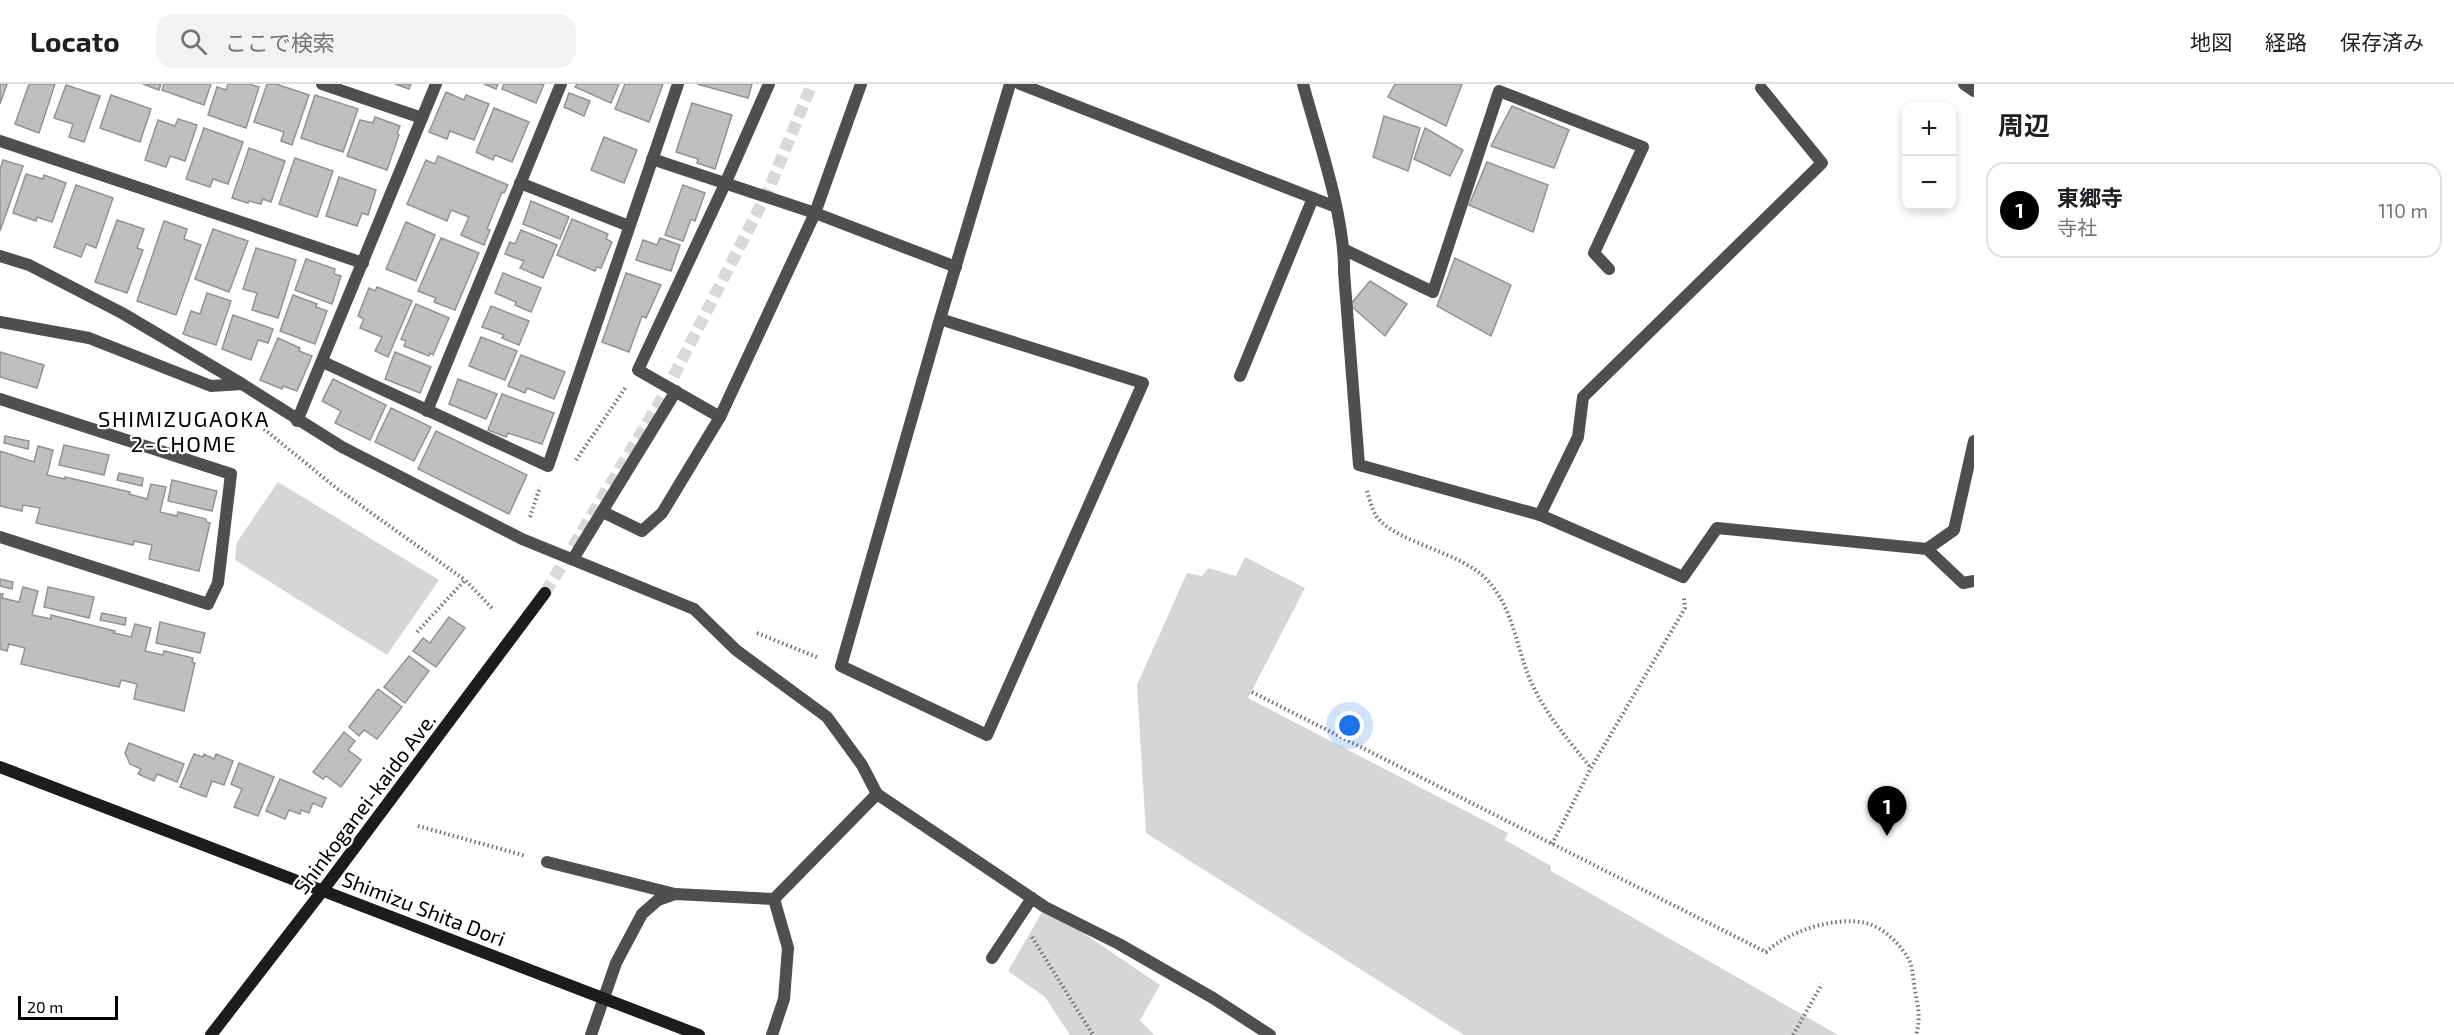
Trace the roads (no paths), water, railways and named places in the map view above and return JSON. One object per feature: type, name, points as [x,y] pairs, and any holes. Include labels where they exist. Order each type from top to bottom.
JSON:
[{"type":"street","points":[[322,84],[422,118]]},
{"type":"street","points":[[297,421],[436,84]]},
{"type":"street","points":[[427,411],[561,84]]},
{"type":"street","points":[[323,362],[548,466],[678,84]]},
{"type":"street","points":[[720,417],[638,370],[769,84]]},
{"type":"street","points":[[603,512],[642,531],[662,513],[720,417],[814,213],[861,84]]},
{"type":"street","points":[[940,319],[1143,382],[987,735],[841,666],[940,319],[1011,84]]},
{"type":"street","points":[[1020,84],[1336,207]]},
{"type":"street","points":[[1303,84],[1336,207],[1344,250],[1359,465],[1540,515],[1683,577],[1717,528],[1928,549],[1963,583],[1974,581]]},
{"type":"street","points":[[1964,84],[1974,91]]},
{"type":"street","points":[[1540,515],[1578,437],[1583,396],[1822,163],[1760,85]]},
{"type":"street","points":[[1344,250],[1433,292],[1499,91],[1643,147],[1594,253],[1609,269]]},
{"type":"street","points":[[0,141],[363,263]]},
{"type":"street","points":[[652,159],[814,213],[956,267]]},
{"type":"street","points":[[520,183],[630,226]]},
{"type":"street","points":[[1240,376],[1313,198]]},
{"type":"street","points":[[0,256],[29,266],[122,313],[342,447],[522,539],[694,609],[736,650],[827,717],[862,765],[877,794],[1032,898],[1213,998],[1270,1035]]},
{"type":"street","points":[[0,322],[89,338],[211,386],[242,384]]},
{"type":"street","points":[[573,560],[676,391]]},
{"type":"street","points":[[0,399],[231,474],[218,583],[208,604],[0,537]]},
{"type":"street","points":[[1928,549],[1954,530],[1974,441]]},
{"type":"street","name":"Shinkoganei-kaido Ave.","points":[[211,1035],[323,890],[545,593]]},
{"type":"street","name":"Shimizu Shita Dori","points":[[0,767],[699,1035]]},
{"type":"street","points":[[547,862],[675,894],[774,899],[877,794]]},
{"type":"street","points":[[591,1035],[616,963],[642,914],[658,900],[675,894]]},
{"type":"street","points":[[992,958],[1032,898]]},
{"type":"street","points":[[772,1035],[784,999],[789,948],[774,899]]},
{"type":"tunnel","points":[[545,593],[664,395],[769,189],[812,84]]},
{"type":"place","name":"東郷寺","points":[[1887,836]]},
{"type":"district","name":"SHIMIZUGAOKA 2-CHOME","points":[[184,430]]}]
